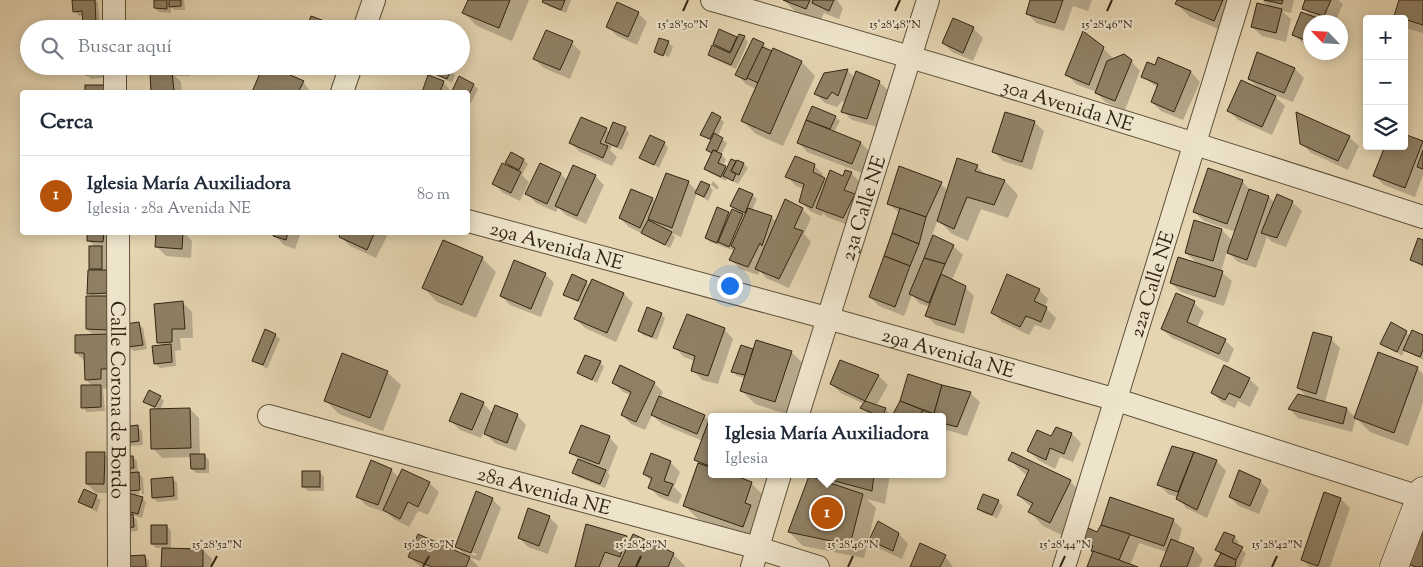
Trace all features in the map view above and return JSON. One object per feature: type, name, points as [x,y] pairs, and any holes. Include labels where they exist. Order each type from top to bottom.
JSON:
[{"type":"street","points":[[114,0],[114,20]]},
{"type":"street","points":[[367,20],[374,0]]},
{"type":"street","name":"30a Avenida NE","points":[[712,0],[911,56],[1195,142],[1423,217]]},
{"type":"street","name":"23a Calle NE","points":[[798,413],[928,0]]},
{"type":"street","name":"22a Calle NE","points":[[1064,567],[1239,0]]},
{"type":"street","points":[[115,75],[115,90]]},
{"type":"street","points":[[343,90],[349,75]]},
{"type":"street","name":"29a Avenida NE","points":[[470,222],[827,318],[1117,400],[1422,495]]},
{"type":"street","name":"Calle Corona de Bordo","points":[[118,235],[119,567]]},
{"type":"street","name":"28a Avenida NE","points":[[269,416],[755,558],[818,567]]},
{"type":"street","points":[[755,558],[779,478]]},
{"type":"street","points":[[1394,567],[1422,495]]},
{"type":"building","points":[[72,0],[95,0],[96,20],[83,20],[82,11],[73,12]]},
{"type":"building","points":[[154,0],[167,0],[167,9],[154,8]]},
{"type":"building","points":[[169,0],[181,0],[181,6],[169,7]]},
{"type":"building","points":[[468,0],[510,0],[499,28],[462,13]]},
{"type":"building","points":[[543,0],[565,0],[561,10],[542,2]]},
{"type":"building","points":[[783,0],[810,0],[806,9]]},
{"type":"building","points":[[813,0],[834,0],[829,11],[812,3]]},
{"type":"building","points":[[1030,0],[1063,0],[1055,23],[1026,14]]},
{"type":"building","points":[[1177,0],[1223,0],[1214,21],[1175,4]]},
{"type":"building","points":[[1264,0],[1283,0],[1282,4]]},
{"type":"building","points":[[1305,0],[1331,0],[1324,15],[1302,9]]},
{"type":"building","points":[[1399,0],[1423,0],[1423,25],[1408,20],[1408,15],[1394,15]]},
{"type":"building","points":[[617,2],[639,12],[628,37],[606,27]]},
{"type":"building","points":[[1257,3],[1282,9],[1276,33],[1251,27]]},
{"type":"building","points":[[1301,12],[1309,15],[1303,15],[1303,39],[1292,35]]},
{"type":"building","points":[[311,16],[322,20],[309,20]]},
{"type":"building","points":[[953,18],[974,27],[963,53],[942,43]]},
{"type":"building","points":[[719,29],[737,37],[730,52],[713,44]]},
{"type":"building","points":[[546,30],[573,41],[560,70],[533,59]]},
{"type":"building","points":[[1083,31],[1104,47],[1089,85],[1065,75]]},
{"type":"building","points":[[739,34],[745,36],[731,65],[708,55],[712,45],[730,53]]},
{"type":"building","points":[[659,38],[669,41],[663,56],[654,52]]},
{"type":"building","points":[[753,38],[764,43],[746,80],[735,75]]},
{"type":"building","points":[[762,47],[772,51],[758,83],[747,78]]},
{"type":"building","points":[[773,48],[802,61],[770,134],[741,121]]},
{"type":"building","points":[[1257,52],[1295,68],[1284,93],[1248,79]]},
{"type":"building","points":[[1124,54],[1132,60],[1115,101],[1095,93],[1107,61]]},
{"type":"building","points":[[1158,57],[1191,71],[1174,112],[1151,102],[1158,84],[1141,77],[1147,62],[1155,65]]},
{"type":"building","points":[[848,69],[838,96],[832,92],[827,99],[814,94],[824,73]]},
{"type":"building","points":[[856,71],[880,81],[867,119],[841,112]]},
{"type":"building","points":[[150,75],[172,75],[174,90],[151,90]]},
{"type":"building","points":[[259,75],[290,75],[304,81],[299,90],[253,90]]},
{"type":"building","points":[[428,75],[444,81],[441,90],[423,90]]},
{"type":"building","points":[[437,75],[449,75],[447,79]]},
{"type":"building","points":[[459,76],[474,84],[470,93],[470,90],[452,90]]},
{"type":"building","points":[[1241,80],[1276,96],[1262,127],[1227,111]]},
{"type":"building","points":[[85,85],[105,85],[105,90],[85,90]]},
{"type":"building","points":[[812,106],[836,116],[830,129],[806,120]]},
{"type":"building","points":[[712,112],[721,117],[710,139],[700,135]]},
{"type":"building","points":[[1005,112],[1035,121],[1022,162],[992,152]]},
{"type":"building","points":[[1296,112],[1350,136],[1338,161],[1300,144]]},
{"type":"building","points":[[581,117],[607,128],[600,143],[608,146],[603,158],[569,143]]},
{"type":"building","points":[[806,120],[861,142],[852,164],[797,143]]},
{"type":"building","points":[[613,122],[626,127],[617,147],[605,142]]},
{"type":"building","points":[[714,133],[723,138],[717,151],[713,150],[712,153],[706,150]]},
{"type":"building","points":[[650,135],[665,142],[654,165],[639,158]]},
{"type":"building","points":[[1408,135],[1423,141],[1405,188],[1373,176],[1383,150],[1408,150]]},
{"type":"building","points":[[713,150],[722,154],[718,163],[726,166],[721,177],[704,169]]},
{"type":"building","points":[[1423,150],[1423,169],[1417,167]]},
{"type":"building","points":[[511,152],[524,159],[519,170],[505,163]]},
{"type":"building","points":[[795,156],[815,164],[813,172],[825,178],[812,208],[799,202],[804,184],[785,177]]},
{"type":"building","points":[[957,158],[978,165],[975,171],[1005,180],[994,205],[967,197],[954,229],[937,221]]},
{"type":"building","points":[[731,159],[736,161],[731,171],[736,174],[733,181],[723,176]]},
{"type":"building","points":[[737,160],[744,163],[739,175],[731,171]]},
{"type":"building","points":[[502,163],[521,172],[511,193],[492,184]]},
{"type":"building","points":[[540,163],[561,173],[547,204],[525,194]]},
{"type":"building","points":[[573,165],[596,175],[577,216],[555,206]]},
{"type":"building","points":[[899,166],[942,182],[926,217],[887,204]]},
{"type":"building","points":[[1208,168],[1243,180],[1227,224],[1193,212]]},
{"type":"building","points":[[830,170],[843,176],[845,170],[852,172],[844,190],[855,194],[843,218],[816,208]]},
{"type":"building","points":[[666,173],[689,181],[672,228],[648,219]]},
{"type":"building","points":[[701,181],[710,185],[704,197],[695,193]]},
{"type":"building","points":[[739,188],[753,194],[745,213],[730,206]]},
{"type":"building","points":[[631,189],[653,198],[640,228],[619,218]]},
{"type":"building","points":[[1249,189],[1269,196],[1247,260],[1227,253]]},
{"type":"building","points":[[1277,194],[1293,201],[1277,238],[1261,233]]},
{"type":"building","points":[[785,199],[803,208],[794,228],[803,231],[779,279],[755,269]]},
{"type":"building","points":[[717,207],[729,212],[717,243],[705,238]]},
{"type":"building","points":[[748,208],[772,216],[762,246],[760,243],[748,267],[729,260],[735,248],[731,246]]},
{"type":"building","points":[[900,208],[926,217],[919,244],[892,233]]},
{"type":"building","points":[[732,209],[743,214],[729,247],[718,242]]},
{"type":"building","points":[[648,220],[672,232],[665,245],[641,233]]},
{"type":"building","points":[[1194,220],[1222,229],[1213,261],[1185,253]]},
{"type":"building","points":[[892,233],[919,244],[910,266],[884,256]]},
{"type":"building","points":[[87,235],[104,235],[103,242],[87,241]]},
{"type":"building","points":[[156,235],[183,235],[182,249],[155,247]]},
{"type":"building","points":[[273,235],[287,235],[286,240]]},
{"type":"building","points":[[340,235],[374,235],[367,250],[339,237]]},
{"type":"building","points":[[933,235],[954,245],[945,264],[924,258]]},
{"type":"building","points":[[1418,238],[1423,240],[1423,265],[1410,260]]},
{"type":"building","points":[[443,240],[483,257],[462,305],[422,288]]},
{"type":"building","points":[[89,246],[102,246],[102,269],[89,269]]},
{"type":"building","points":[[884,256],[910,266],[895,307],[869,297]]},
{"type":"building","points":[[1178,257],[1223,271],[1215,297],[1170,283]]},
{"type":"building","points":[[924,258],[945,264],[929,303],[909,294]]},
{"type":"building","points":[[514,260],[546,273],[531,309],[500,296]]},
{"type":"building","points":[[88,270],[108,270],[108,293],[87,294]]},
{"type":"building","points":[[572,274],[587,281],[578,301],[563,295]]},
{"type":"building","points":[[941,274],[966,286],[955,325],[925,316]]},
{"type":"building","points":[[1007,274],[1040,289],[1034,301],[1047,307],[1041,322],[1026,316],[1020,327],[991,313]]},
{"type":"building","points":[[592,279],[624,293],[607,333],[574,319]]},
{"type":"building","points":[[1176,293],[1195,301],[1187,322],[1226,339],[1219,354],[1161,329]]},
{"type":"building","points":[[86,296],[108,296],[108,330],[86,329]]},
{"type":"building","points":[[183,301],[185,329],[172,329],[172,342],[157,343],[154,304]]},
{"type":"building","points":[[647,307],[662,313],[652,337],[638,331]]},
{"type":"building","points":[[687,314],[725,328],[708,376],[691,371],[695,356],[673,348]]},
{"type":"building","points":[[139,322],[143,345],[128,347],[125,324]]},
{"type":"building","points":[[1391,322],[1407,331],[1397,352],[1380,344]]},
{"type":"building","points":[[265,329],[276,334],[263,365],[252,361]]},
{"type":"building","points":[[1412,330],[1423,335],[1423,350],[1420,357],[1403,350]]},
{"type":"building","points":[[1313,332],[1332,337],[1316,394],[1297,388]]},
{"type":"building","points":[[110,334],[111,369],[101,369],[101,379],[85,380],[84,353],[75,353],[75,335]]},
{"type":"building","points":[[756,340],[792,351],[775,402],[740,391]]},
{"type":"building","points":[[171,344],[172,362],[154,364],[152,346]]},
{"type":"building","points":[[741,345],[753,349],[745,375],[731,372]]},
{"type":"building","points":[[1378,352],[1418,367],[1394,433],[1354,418]]},
{"type":"building","points":[[342,353],[388,371],[370,418],[324,401]]},
{"type":"building","points":[[585,355],[601,361],[592,380],[577,373]]},
{"type":"building","points":[[840,360],[879,375],[865,401],[830,384]]},
{"type":"building","points":[[620,365],[655,382],[636,422],[621,415],[631,392],[612,383]]},
{"type":"building","points":[[1224,365],[1250,378],[1240,398],[1229,393],[1225,400],[1211,393]]},
{"type":"building","points":[[908,374],[942,385],[934,413],[900,401]]},
{"type":"building","points":[[81,385],[101,385],[101,407],[81,408]]},
{"type":"building","points":[[942,385],[971,392],[957,427],[946,424],[946,413],[934,413]]},
{"type":"building","points":[[149,390],[161,396],[155,407],[143,402]]},
{"type":"building","points":[[461,393],[484,402],[472,430],[449,421]]},
{"type":"building","points":[[1298,394],[1347,408],[1343,424],[1288,409]]},
{"type":"building","points":[[659,396],[705,415],[697,434],[651,415]]},
{"type":"building","points":[[865,401],[886,408],[884,413],[872,413],[860,408]]},
{"type":"building","points":[[900,401],[923,410],[921,413],[894,413]]},
{"type":"building","points":[[495,405],[518,414],[507,443],[484,434]]},
{"type":"building","points":[[190,408],[191,448],[151,449],[150,409]]},
{"type":"building","points":[[708,423],[708,465],[694,460]]},
{"type":"building","points":[[138,425],[139,441],[124,443],[122,427]]},
{"type":"building","points":[[581,425],[610,436],[599,464],[569,453]]},
{"type":"building","points":[[1056,427],[1072,433],[1064,454],[1050,448],[1046,460],[1027,451],[1037,430],[1051,436]]},
{"type":"building","points":[[1172,446],[1194,452],[1178,492],[1157,485]]},
{"type":"building","points":[[86,452],[105,452],[104,484],[86,484]]},
{"type":"building","points":[[1012,452],[1071,480],[1050,523],[1028,512],[1033,503],[1017,495],[1029,470],[1008,460]]},
{"type":"building","points":[[1194,452],[1217,460],[1197,510],[1176,499]]},
{"type":"building","points":[[651,453],[671,461],[664,481],[673,484],[668,496],[648,488],[652,478],[643,474]]},
{"type":"building","points":[[190,454],[205,454],[205,469],[191,469]]},
{"type":"building","points":[[124,456],[133,456],[134,468],[124,468]]},
{"type":"building","points":[[578,459],[606,470],[600,484],[572,473]]},
{"type":"building","points":[[371,460],[392,469],[378,505],[356,497]]},
{"type":"building","points":[[698,463],[708,467],[708,478],[741,478],[752,482],[745,503],[751,505],[743,527],[683,506]]},
{"type":"building","points":[[402,469],[430,482],[418,507],[408,502],[400,519],[383,510]]},
{"type":"building","points":[[1239,470],[1261,480],[1250,506],[1229,497]]},
{"type":"building","points":[[302,471],[320,471],[320,487],[302,487]]},
{"type":"building","points":[[139,472],[140,490],[127,491],[126,473]]},
{"type":"building","points":[[173,477],[174,496],[152,498],[151,479]]},
{"type":"building","points":[[808,478],[815,478],[863,494],[850,545],[788,532]]},
{"type":"building","points":[[824,478],[874,478],[872,491]]},
{"type":"building","points":[[84,489],[97,495],[92,508],[78,502]]},
{"type":"building","points":[[476,491],[493,498],[471,553],[455,547]]},
{"type":"building","points":[[1324,492],[1341,498],[1318,566],[1301,560]]},
{"type":"building","points":[[128,493],[143,497],[138,514],[123,510]]},
{"type":"building","points":[[983,494],[999,500],[992,515],[977,509]]},
{"type":"building","points":[[1110,497],[1174,519],[1164,546],[1101,525]]},
{"type":"building","points":[[528,508],[550,516],[539,546],[518,538]]},
{"type":"building","points":[[133,514],[134,527],[122,528],[121,515]]},
{"type":"building","points":[[878,521],[899,533],[893,551],[869,540]]},
{"type":"building","points":[[586,524],[627,536],[620,557],[605,552],[599,567],[575,567]]},
{"type":"building","points":[[151,525],[167,525],[167,544],[151,544]]},
{"type":"building","points":[[1101,525],[1130,534],[1119,560],[1091,551],[1093,546],[1082,542],[1088,528],[1097,532]]},
{"type":"building","points":[[1423,530],[1423,567],[1416,567],[1408,564]]},
{"type":"building","points":[[1224,532],[1235,536],[1232,542],[1243,547],[1236,560],[1215,550]]},
{"type":"building","points":[[418,534],[470,557],[466,567],[432,567],[408,557]]},
{"type":"building","points":[[633,534],[674,553],[668,567],[618,567]]},
{"type":"building","points":[[1171,539],[1194,548],[1187,567],[1160,567]]},
{"type":"building","points":[[920,543],[946,555],[940,567],[910,567]]},
{"type":"building","points":[[162,548],[203,549],[203,567],[161,567]]},
{"type":"building","points":[[1093,551],[1119,560],[1138,567],[1087,567]]},
{"type":"building","points":[[1221,553],[1236,560],[1235,567],[1214,566]]},
{"type":"building","points":[[145,555],[146,567],[127,567],[126,556]]},
{"type":"place","name":"Iglesia María Auxiliadora","points":[[827,513]]}]
